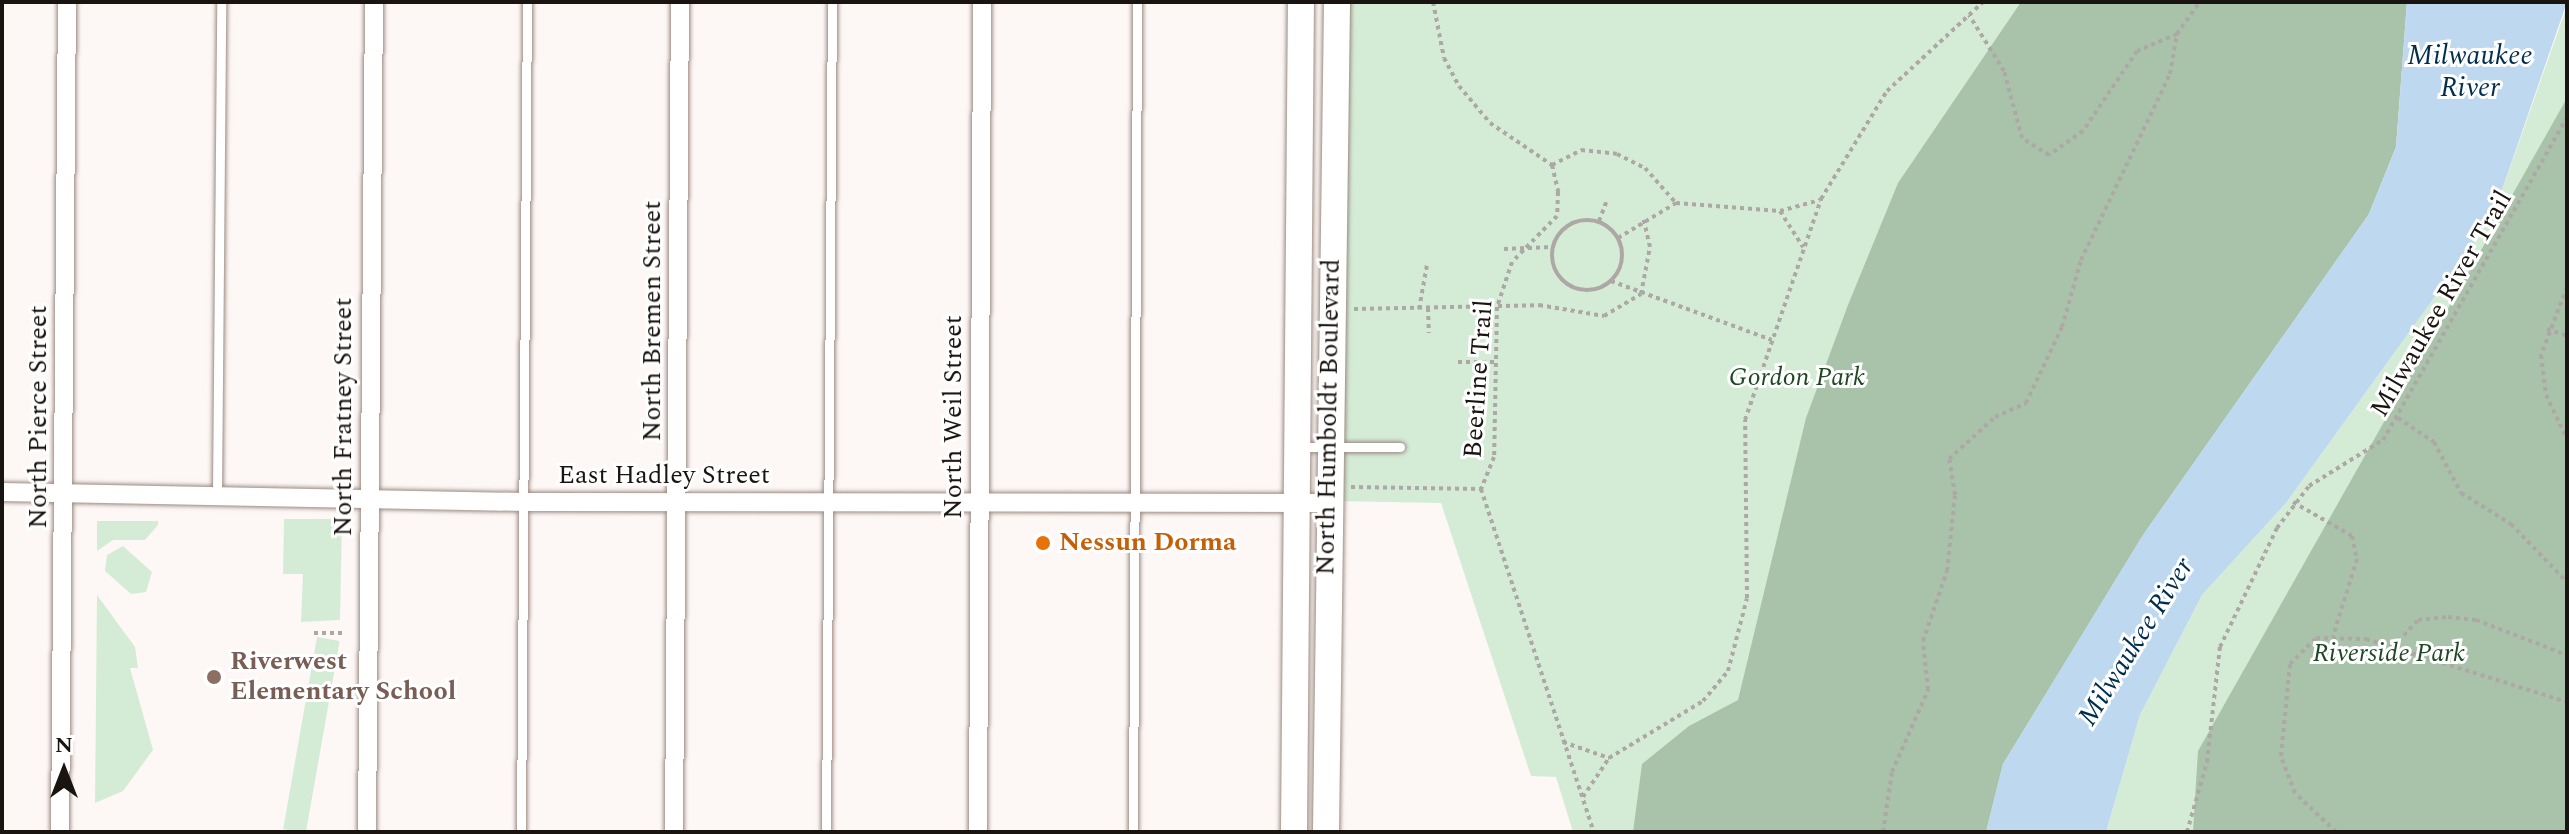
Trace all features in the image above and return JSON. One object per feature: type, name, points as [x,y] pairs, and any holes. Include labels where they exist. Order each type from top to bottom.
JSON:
[{"type":"main road","points":[[1294,832],[1300,447],[1301,2]]},
{"type":"main road","name":"North Humboldt Boulevard","points":[[1326,832],[1327,503],[1337,2]]},
{"type":"street","name":"North Pierce Street","points":[[60,832],[67,2]]},
{"type":"street","name":"North Fratney Street","points":[[367,832],[374,2]]},
{"type":"street","name":"North Bremen Street","points":[[674,832],[679,503],[680,2]]},
{"type":"street","name":"North Weil Street","points":[[978,832],[982,2]]},
{"type":"street","name":"East Hadley Street","points":[[2,492],[369,494],[525,502],[1327,503]]},
{"type":"lane","points":[[217,493],[221,2]]},
{"type":"lane","points":[[521,832],[527,2]]},
{"type":"lane","points":[[826,832],[832,2]]},
{"type":"lane","points":[[1133,832],[1137,2]]},
{"type":"lane","points":[[1300,447],[1400,447]]},
{"type":"path","points":[[1433,2],[1444,58],[1472,106],[1552,165],[1557,216],[1564,227]]},
{"type":"path","points":[[1583,797],[1609,758],[1703,701],[1728,671],[1747,584],[1741,442],[1772,340],[1821,199],[1887,91],[1983,2]]},
{"type":"path","points":[[1883,832],[1892,772],[1928,690],[1923,641],[1947,571],[1955,495],[1949,459],[1995,417],[2026,403],[2062,327],[2081,260],[2170,74],[2177,34],[2199,2]]},
{"type":"path","points":[[1969,15],[2004,71],[2022,138],[2049,155],[2083,131],[2137,51],[2177,34]]},
{"type":"path","name":"Milwaukee River Trail","points":[[2187,832],[2207,762],[2220,647],[2293,502],[2383,440],[2567,117]]},
{"type":"path","points":[[1552,165],[1581,150],[1617,154],[1645,168],[1676,203]]},
{"type":"path","points":[[1618,238],[1676,203],[1780,211],[1821,199]]},
{"type":"path","points":[[1599,221],[1607,200]]},
{"type":"path","points":[[1780,211],[1804,249]]},
{"type":"path","name":"Beerline Trail","points":[[1481,489],[1493,466],[1497,307],[1512,262],[1557,216]]},
{"type":"path","points":[[1599,221],[1618,238],[1622,257],[1611,281],[1595,290],[1572,287],[1555,271],[1552,247],[1564,227],[1599,221]]},
{"type":"path","points":[[1641,294],[1645,223]]},
{"type":"path","points":[[1504,249],[1552,247]]},
{"type":"path","points":[[1419,309],[1427,265]]},
{"type":"path","points":[[1611,281],[1772,340]]},
{"type":"path","points":[[2567,287],[2547,329],[2541,355],[2546,395],[2567,439]]},
{"type":"path","points":[[1351,309],[1539,305],[1586,318],[1641,294]]},
{"type":"path","points":[[1428,308],[1429,333]]},
{"type":"path","points":[[2547,329],[2567,336]]},
{"type":"path","points":[[1458,362],[1495,362]]},
{"type":"path","points":[[2398,418],[2434,442],[2461,493],[2511,524],[2567,582]]},
{"type":"path","points":[[1350,487],[1481,489],[1594,832]]},
{"type":"path","points":[[2293,502],[2352,536],[2357,559],[2333,636]]},
{"type":"path","points":[[2393,647],[2418,620],[2448,617],[2476,620],[2567,655]]},
{"type":"path","points":[[314,633],[344,633]]},
{"type":"path","points":[[2336,832],[2295,793],[2281,756],[2290,664],[2301,647],[2333,636],[2393,647],[2567,702]]},
{"type":"path","points":[[1562,741],[1609,758]]},
{"type":"green space","name":"Gordon Park","points":[[1349,2],[2407,2],[2369,214],[2153,521],[2003,764],[1986,832],[1573,832],[1556,777],[1531,776],[1441,503],[1335,501]]},
{"type":"green space","points":[[2021,2],[2407,2],[2396,147],[2369,214],[2143,535],[2003,764],[1986,832],[1633,832],[1642,764],[1689,726],[1738,700],[1806,418],[1848,305],[1898,183]]},
{"type":"green space","name":"Riverside Park","points":[[2567,6],[2567,832],[2106,832],[2140,715],[2202,595],[2286,503],[2493,216]]},
{"type":"green space","name":"Riverside Park","points":[[2567,98],[2567,832],[2193,832],[2198,751]]},
{"type":"green space","points":[[284,519],[342,519],[340,620],[301,622],[303,574],[283,574]]},
{"type":"green space","points":[[97,521],[158,521],[158,525],[145,540],[113,540],[97,551]]},
{"type":"green space","points":[[123,546],[152,572],[146,592],[131,594],[105,571],[107,555]]},
{"type":"green space","points":[[97,595],[135,647],[138,668],[130,668],[153,750],[123,791],[95,803]]},
{"type":"green space","points":[[317,637],[340,641],[306,832],[283,829]]},
{"type":"water","name":"Milwaukee River","points":[[2407,2],[2567,2],[2493,216],[2286,503],[2202,595],[2140,715],[2106,832],[1986,832],[2003,764],[2143,535],[2369,214],[2396,147]]},
{"type":"place","name":"Nessun Dorma","points":[[1043,543]]},
{"type":"place","name":"Riverwest Elementary School","points":[[214,677]]}]
